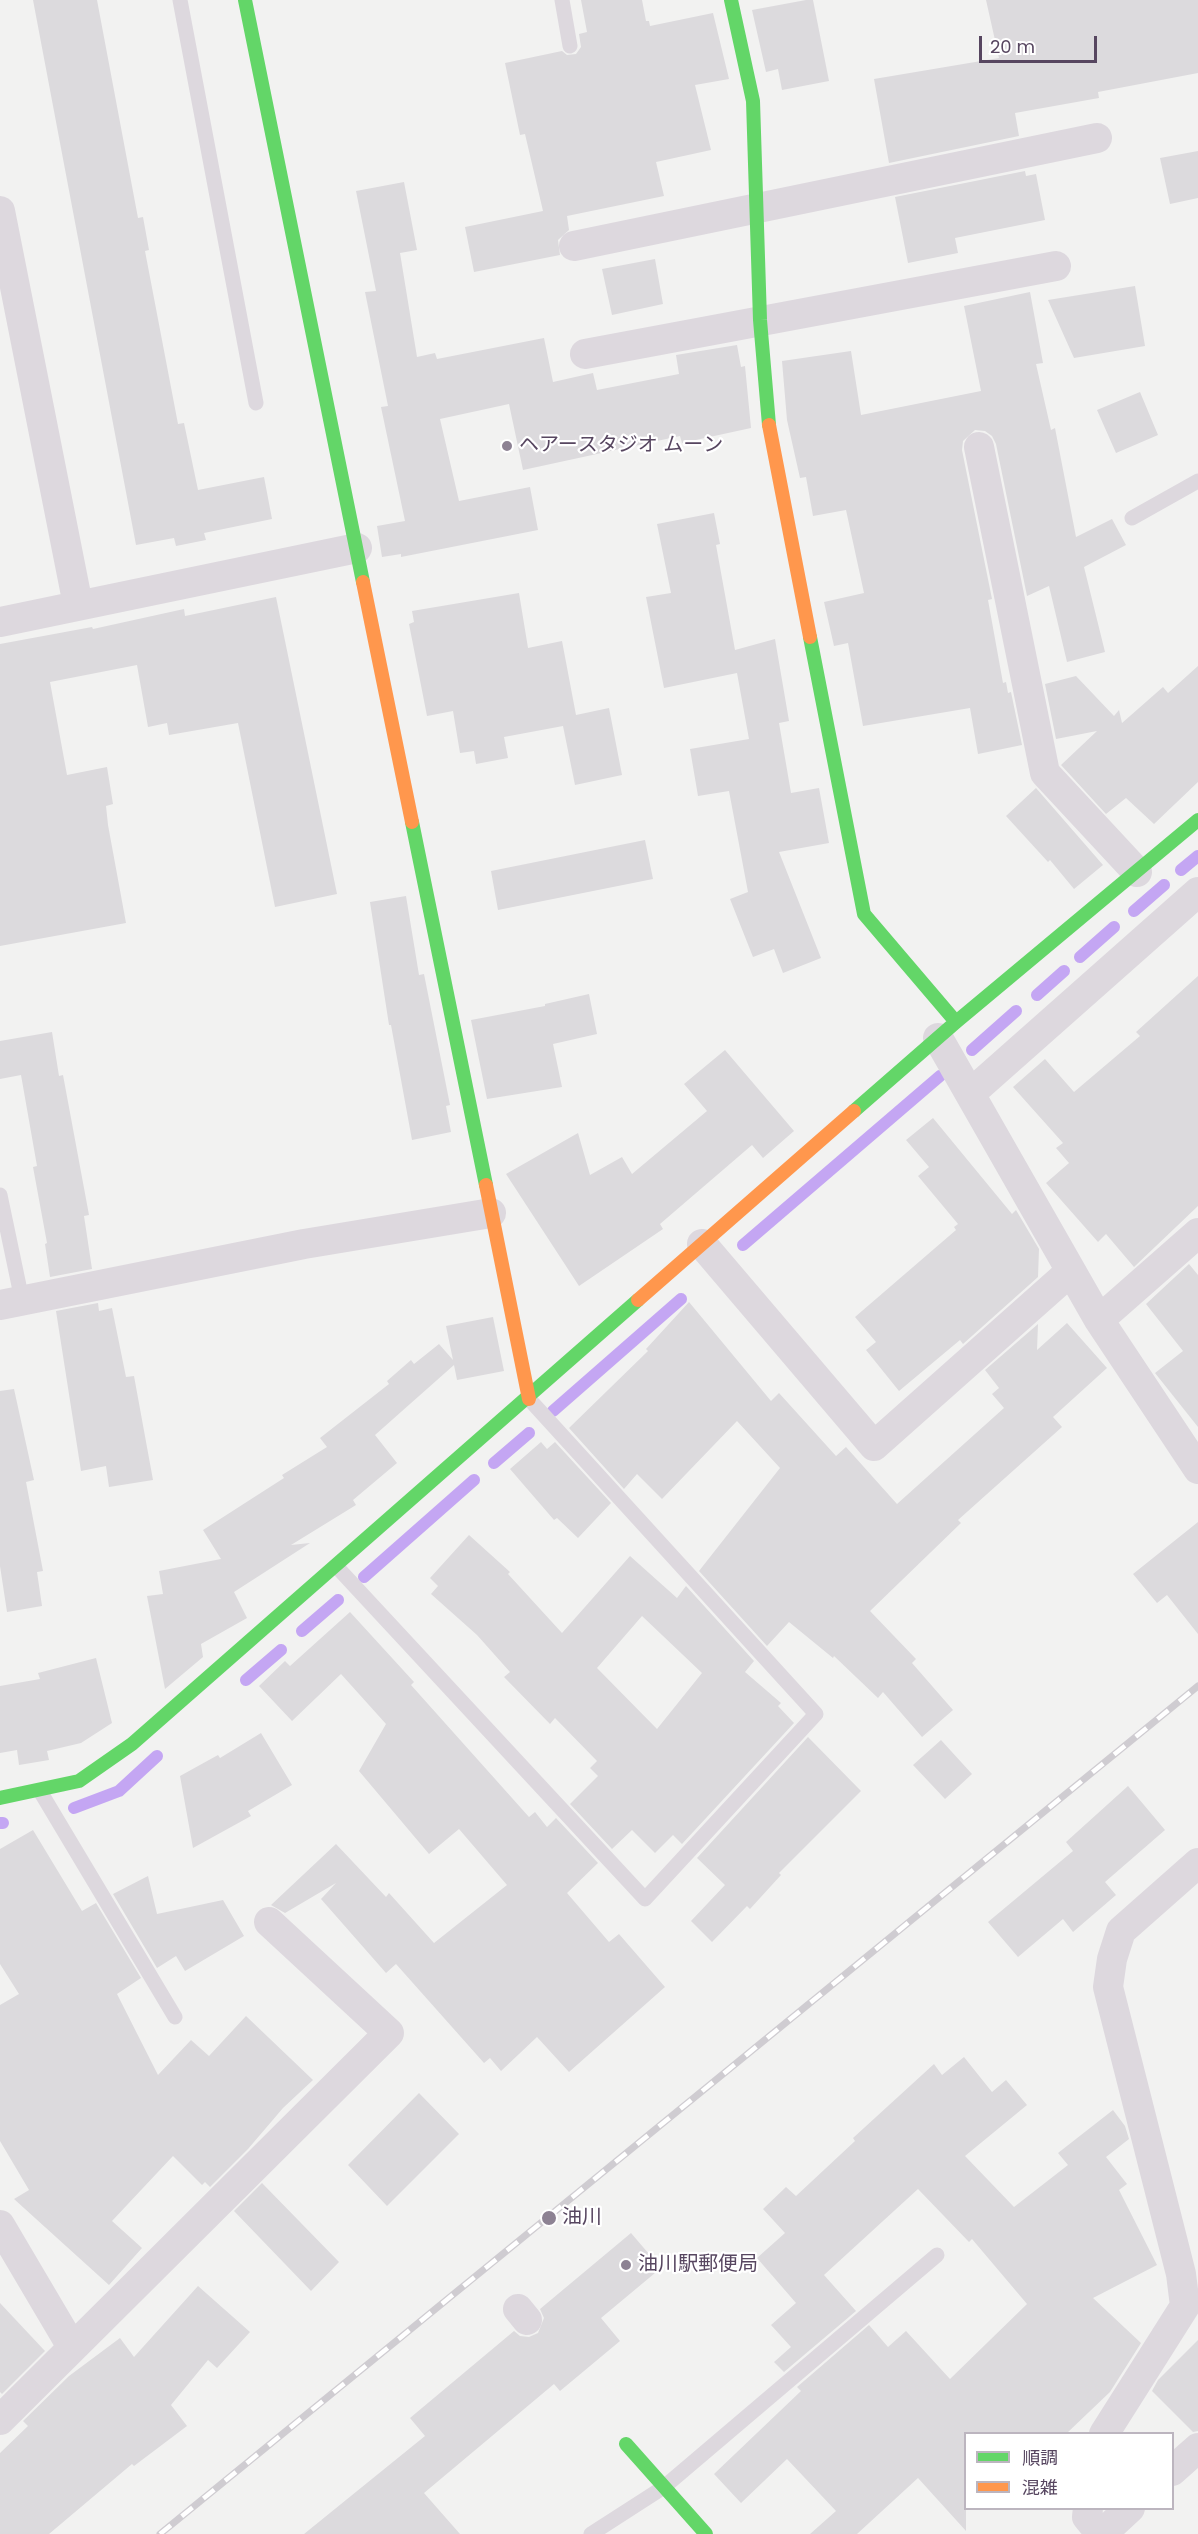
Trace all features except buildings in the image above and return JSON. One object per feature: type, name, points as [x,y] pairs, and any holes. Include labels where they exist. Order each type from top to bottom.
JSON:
[{"type":"street","points":[[245,0],[529,1399]]},
{"type":"street","points":[[731,0],[753,101],[760,320],[770,436],[864,914],[947,1030],[971,1093],[1099,1320],[1198,1469]]},
{"type":"street","points":[[574,246],[1097,138]]},
{"type":"street","points":[[0,211],[78,605]]},
{"type":"street","points":[[585,354],[1056,266]]},
{"type":"street","points":[[979,447],[1045,773],[1137,872]]},
{"type":"street","points":[[0,622],[357,548]]},
{"type":"street","points":[[0,1798],[79,1781],[132,1744],[529,1399],[947,1030],[1198,820]]},
{"type":"street","points":[[971,1093],[1198,892]]},
{"type":"street","points":[[11,1303],[304,1244],[491,1213]]},
{"type":"street","points":[[1099,1320],[1198,1233]]},
{"type":"street","points":[[702,1244],[874,1446],[1071,1271]]},
{"type":"street","points":[[1105,2432],[1185,2306],[1181,2274],[1108,1987],[1112,1959],[1121,1931],[1198,1863]]},
{"type":"street","points":[[0,2420],[389,2033],[268,1922]]},
{"type":"street","points":[[0,2224],[72,2347]]},
{"type":"street","points":[[626,2444],[706,2534]]},
{"type":"street","points":[[1174,2469],[1198,2448]]},
{"type":"street","points":[[1088,2510],[1087,2517],[1101,2534],[1128,2510]]},
{"type":"lane","points":[[180,0],[256,403]]},
{"type":"lane","points":[[562,0],[570,46]]},
{"type":"lane","points":[[1132,518],[1198,481]]},
{"type":"lane","points":[[0,1195],[11,1303]]},
{"type":"lane","points":[[336,1566],[645,1899],[816,1714],[529,1399]]},
{"type":"lane","points":[[40,1791],[175,2017]]},
{"type":"lane","points":[[591,2534],[664,2487],[937,2255]]},
{"type":"waterway","points":[[1181,870],[1198,856]]},
{"type":"waterway","points":[[1134,911],[1164,885]]},
{"type":"waterway","points":[[1080,957],[1114,927]]},
{"type":"waterway","points":[[1037,995],[1064,971]]},
{"type":"waterway","points":[[972,1050],[1016,1011]]},
{"type":"waterway","points":[[743,1245],[940,1076]]},
{"type":"waterway","points":[[553,1411],[681,1299]]},
{"type":"waterway","points":[[494,1463],[529,1433]]},
{"type":"waterway","points":[[364,1577],[474,1480]]},
{"type":"waterway","points":[[302,1631],[338,1600]]},
{"type":"waterway","points":[[246,1680],[281,1650]]},
{"type":"waterway","points":[[74,1808],[119,1791],[157,1756]]},
{"type":"railway","points":[[160,2534],[1198,1686]]},
{"type":"traffic: fast","points":[[245,0],[363,582]]},
{"type":"traffic: fast","points":[[731,0],[753,101],[760,320],[769,425]]},
{"type":"traffic: fast","points":[[810,637],[864,914],[956,1022]]},
{"type":"traffic: fast","points":[[854,1111],[956,1022],[1198,820]]},
{"type":"traffic: fast","points":[[412,822],[486,1185]]},
{"type":"traffic: fast","points":[[0,1798],[79,1781],[132,1744],[638,1300]]},
{"type":"traffic: fast","points":[[626,2444],[706,2534]]},
{"type":"traffic: slow","points":[[769,425],[810,637]]},
{"type":"traffic: slow","points":[[363,582],[412,822]]},
{"type":"traffic: slow","points":[[638,1300],[854,1111]]},
{"type":"traffic: slow","points":[[486,1185],[529,1399]]},
{"type":"place","name":"ヘアースタジオ ムーン","points":[[507,446]]},
{"type":"place","name":"油川","points":[[549,2218]]},
{"type":"place","name":"油川駅郵便局","points":[[626,2265]]}]
